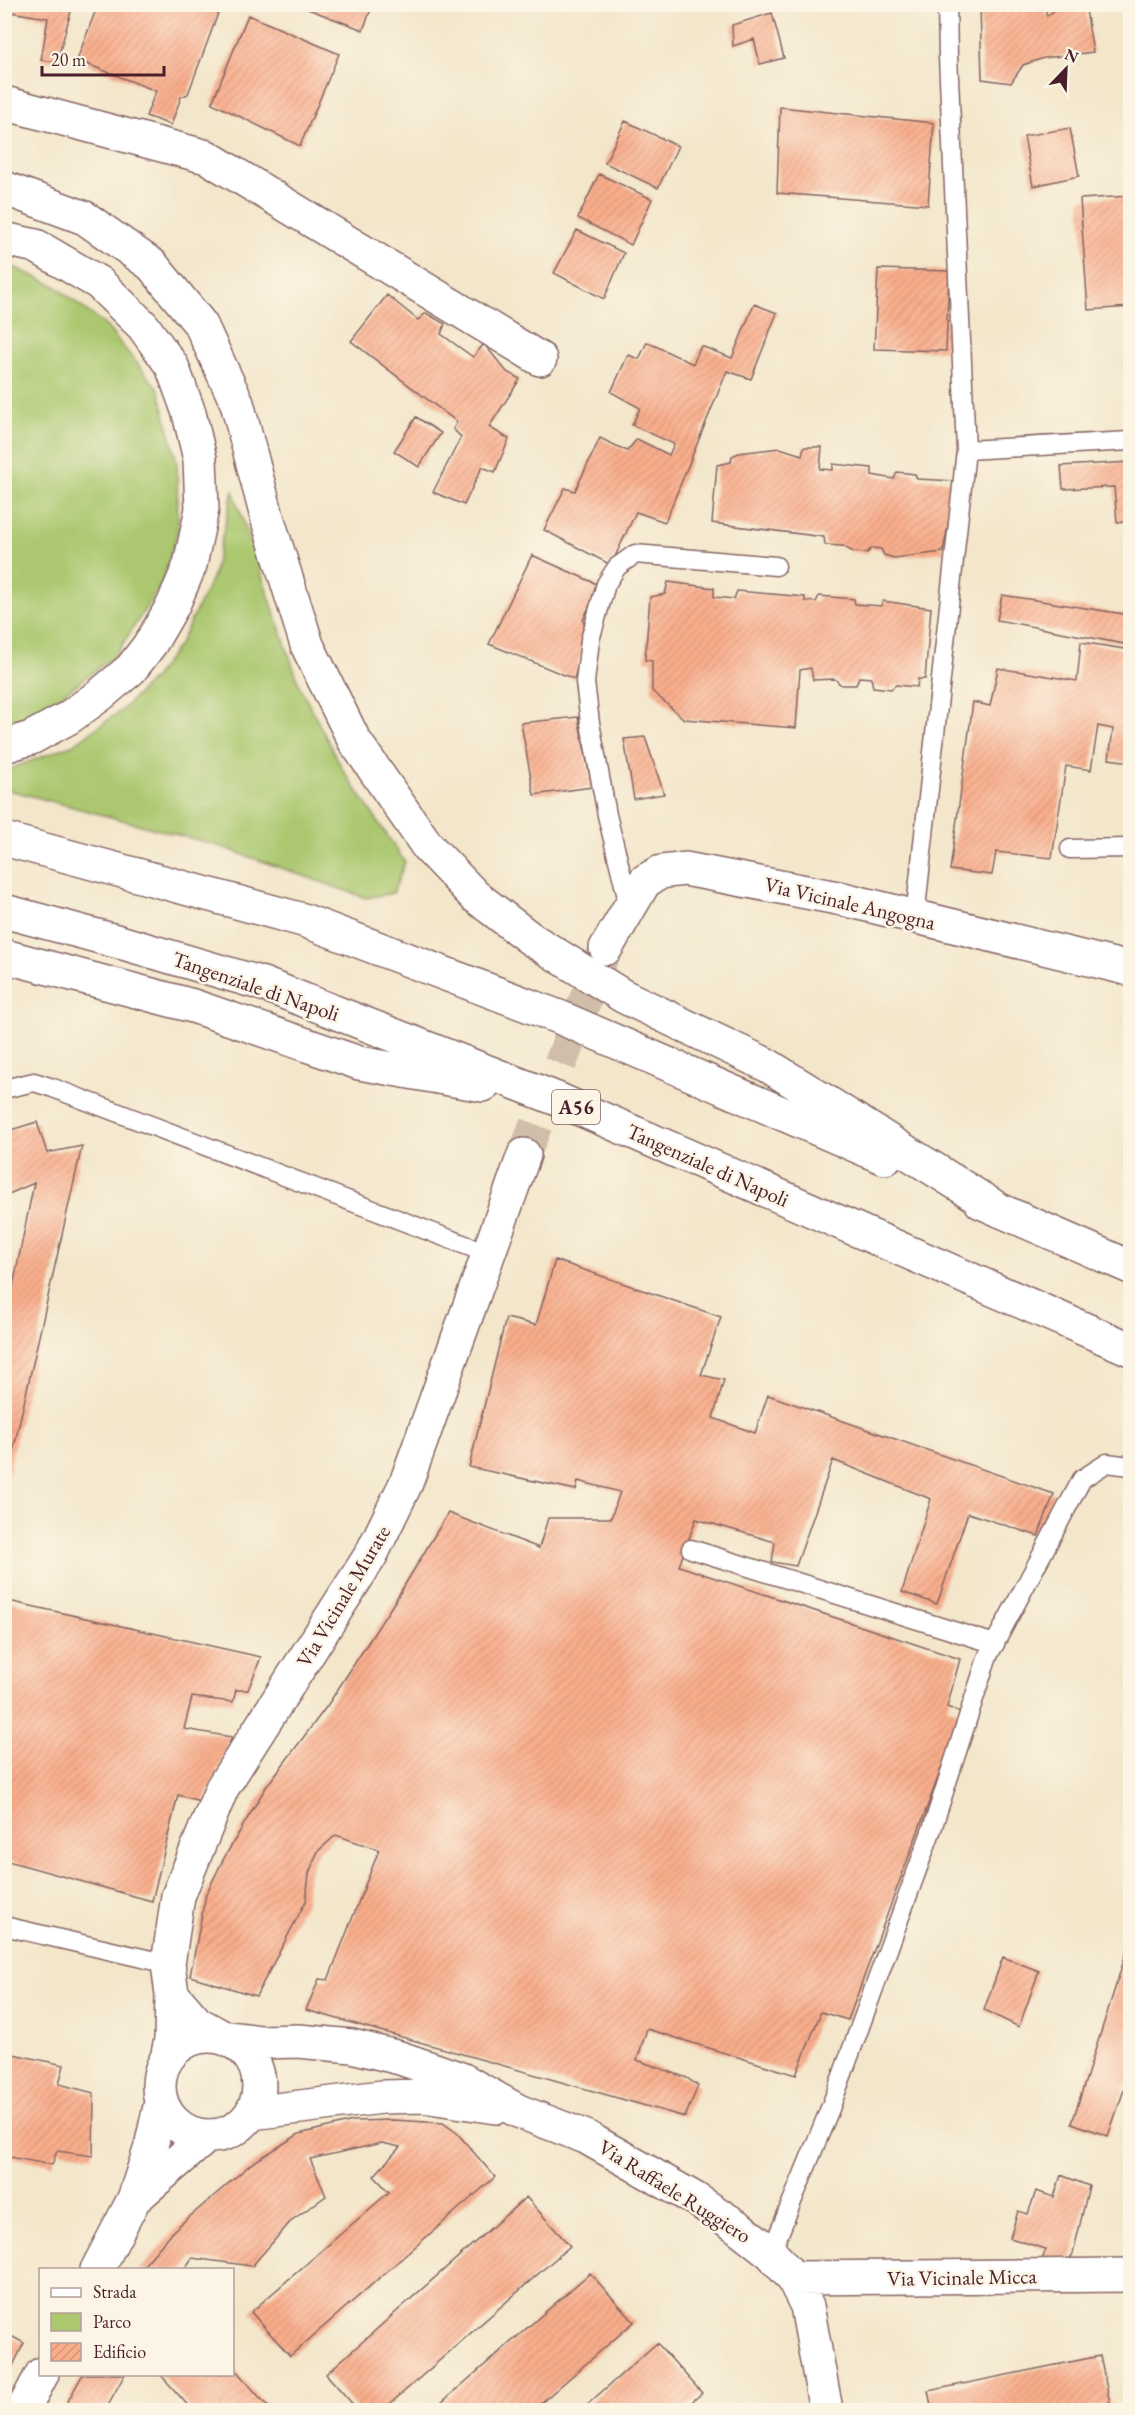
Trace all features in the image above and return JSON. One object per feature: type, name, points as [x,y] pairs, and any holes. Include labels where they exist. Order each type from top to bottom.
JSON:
[{"type":"main road","points":[[4,104],[207,157],[540,359]]},
{"type":"main road","points":[[4,188],[85,218],[152,265],[201,325],[237,403],[267,517],[307,645],[354,740],[428,847],[475,896],[531,939],[623,996],[767,1065],[1001,1210]]},
{"type":"main road","points":[[4,239],[36,246],[99,283],[148,334],[172,366],[189,412],[200,459],[202,509],[190,565],[173,605],[151,643],[131,669],[68,718],[31,738],[4,746]]},
{"type":"main road","points":[[4,839],[303,920],[569,1021],[1131,1267]]},
{"type":"main road","name":"Via Vicinale Angogna","points":[[606,948],[645,881],[661,872],[685,869],[843,899],[1131,969]]},
{"type":"main road","name":"Tangenziale di Napoli","points":[[4,911],[263,984],[557,1099],[1131,1349]]},
{"type":"main road","points":[[4,956],[193,1006],[358,1063],[557,1099]]},
{"type":"main road","name":"Via Vicinale Murate","points":[[167,2058],[171,2040],[170,1979],[178,1896],[222,1788],[371,1555],[389,1522],[524,1155]]},
{"type":"main road","points":[[161,2102],[168,2115],[179,2126],[192,2133],[207,2136],[224,2134],[239,2126],[251,2113],[258,2096],[258,2077],[251,2060],[239,2045],[197,2022],[170,1979]]},
{"type":"main road","points":[[98,2268],[134,2199],[151,2146],[161,2102],[159,2079],[167,2058],[177,2047],[191,2039],[206,2036],[222,2037]]},
{"type":"main road","name":"Via Raffaele Ruggiero","points":[[222,2037],[261,2042],[298,2041],[352,2046],[399,2058],[461,2079],[518,2111],[586,2137],[644,2169],[738,2227],[771,2253],[793,2278],[807,2306],[826,2410]]},
{"type":"main road","name":"Via Raffaele Ruggiero","points":[[251,2113],[382,2097],[423,2096],[518,2111]]},
{"type":"main road","points":[[134,2199],[207,2136]]},
{"type":"main road","name":"Via Vicinale Micca","points":[[793,2278],[1131,2276]]},
{"type":"main road","points":[[24,2410],[41,2376]]},
{"type":"lane","points":[[915,917],[966,450],[947,4]]},
{"type":"lane","points":[[966,450],[1131,441]]},
{"type":"lane","points":[[629,905],[607,815],[585,682],[590,640],[606,584],[617,567],[635,554],[776,566]]},
{"type":"lane","points":[[1070,849],[1131,848]]},
{"type":"lane","points":[[4,1089],[34,1082],[54,1088],[489,1254]]},
{"type":"lane","points":[[771,2253],[831,2106],[932,1828],[987,1658],[1082,1479],[1107,1463],[1131,1466]]},
{"type":"lane","points":[[691,1550],[995,1644]]},
{"type":"lane","points":[[4,1926],[170,1979]]},
{"type":"green space","points":[[5,263],[55,286],[106,326],[159,390],[177,462],[178,529],[162,583],[115,656],[32,717],[5,723]]},
{"type":"green space","points":[[233,491],[300,687],[343,770],[405,862],[393,893],[366,898],[216,845],[5,789],[5,771],[74,744],[123,709],[154,678],[180,643],[213,576]]},
{"type":"building","points":[[4,4],[73,4],[57,62],[41,60],[48,18],[4,11]]},
{"type":"building","points":[[98,4],[202,4],[219,11],[188,94],[181,97],[171,125],[146,116],[156,91],[77,60]]},
{"type":"building","points":[[295,4],[373,4],[363,30]]},
{"type":"building","points":[[980,4],[1044,4],[1047,16],[1060,6],[1085,4],[1093,52],[1044,58],[1023,65],[1011,83],[982,79]]},
{"type":"building","points":[[772,13],[784,58],[760,64],[754,39],[733,46],[732,25]]},
{"type":"building","points":[[248,15],[339,54],[300,146],[212,103]]},
{"type":"building","points":[[780,107],[934,123],[928,205],[777,193]]},
{"type":"building","points":[[625,121],[678,146],[658,188],[605,163]]},
{"type":"building","points":[[1070,128],[1079,176],[1033,186],[1024,136]]},
{"type":"building","points":[[599,174],[652,199],[631,245],[578,218]]},
{"type":"building","points":[[1130,196],[1130,307],[1088,310],[1080,199]]},
{"type":"building","points":[[577,230],[624,253],[604,299],[554,273]]},
{"type":"building","points":[[878,269],[949,271],[946,351],[874,349]]},
{"type":"building","points":[[387,295],[418,320],[426,313],[445,324],[441,334],[473,357],[484,344],[507,372],[520,379],[489,427],[509,439],[495,472],[482,467],[464,505],[433,492],[461,437],[453,429],[457,422],[351,341]]},
{"type":"building","points":[[754,304],[777,313],[751,379],[727,371],[665,522],[636,512],[611,565],[544,530],[565,488],[575,491],[600,438],[627,451],[637,439],[669,455],[674,444],[632,425],[640,408],[611,392],[628,355],[639,359],[647,342],[693,364],[701,346],[732,358]]},
{"type":"building","points":[[416,417],[441,433],[419,467],[394,451]]},
{"type":"building","points":[[804,447],[822,447],[820,469],[833,470],[833,464],[872,468],[872,475],[894,479],[897,472],[915,474],[917,479],[956,481],[943,552],[894,558],[884,555],[881,549],[872,548],[867,553],[853,552],[843,546],[825,545],[824,537],[712,523],[717,465],[731,462],[732,456],[739,453],[780,448],[802,455]]},
{"type":"building","points":[[1130,462],[1130,522],[1117,522],[1114,487],[1063,489],[1061,466]]},
{"type":"building","points":[[532,555],[599,585],[583,620],[587,631],[574,679],[489,644]]},
{"type":"building","points":[[668,582],[714,588],[714,597],[734,599],[737,591],[805,597],[805,601],[816,602],[819,596],[854,599],[855,604],[881,606],[883,601],[931,608],[925,679],[918,679],[917,687],[896,685],[891,689],[873,687],[871,678],[859,677],[856,685],[841,685],[835,679],[813,680],[811,668],[800,670],[796,728],[684,719],[652,691],[652,661],[645,660],[650,597],[665,594]]},
{"type":"building","points":[[1002,595],[1130,615],[1130,645],[997,620]]},
{"type":"building","points":[[1081,642],[1130,650],[1130,762],[1109,759],[1113,729],[1098,726],[1091,770],[1066,766],[1052,858],[996,852],[992,875],[950,870],[973,702],[990,706],[998,668],[1077,681]]},
{"type":"building","points":[[578,717],[592,787],[534,795],[521,723]]},
{"type":"building","points":[[645,737],[664,794],[634,799],[624,739]]},
{"type":"building","points":[[37,1122],[47,1153],[82,1146],[5,1487],[4,1310],[8,1311],[34,1183],[4,1196],[4,1132]]},
{"type":"building","points":[[555,1260],[721,1317],[701,1375],[724,1380],[713,1418],[755,1433],[768,1395],[1054,1494],[1038,1536],[968,1513],[937,1604],[902,1592],[931,1499],[833,1460],[796,1566],[772,1562],[775,1542],[696,1519],[679,1566],[960,1659],[947,1707],[962,1713],[848,2020],[821,2012],[796,2075],[647,2029],[637,2060],[687,2078],[698,2086],[685,2117],[306,2010],[319,1979],[328,1980],[379,1850],[336,1835],[318,1851],[309,1873],[306,1901],[256,1996],[190,1976],[206,1894],[224,1858],[266,1787],[327,1706],[395,1601],[448,1513],[539,1548],[548,1518],[611,1518],[620,1492],[578,1481],[576,1490],[469,1467],[506,1318],[536,1325]]},
{"type":"building","points":[[4,1600],[261,1657],[248,1690],[236,1690],[233,1702],[192,1697],[184,1729],[232,1737],[204,1802],[178,1795],[152,1901],[4,1860]]},
{"type":"building","points":[[1130,1941],[1130,2085],[1126,2084],[1108,2136],[1072,2123]]},
{"type":"building","points":[[1003,1957],[1039,1971],[1019,2027],[984,2010]]},
{"type":"building","points":[[4,2052],[64,2065],[59,2084],[94,2093],[93,2156],[57,2151],[52,2165],[4,2156]]},
{"type":"building","points":[[393,2120],[443,2123],[457,2133],[495,2177],[290,2356],[251,2312],[389,2192],[374,2176],[400,2147],[382,2143],[310,2159],[326,2196],[292,2220],[252,2266],[192,2258],[185,2268],[142,2268],[174,2230],[251,2164],[299,2134],[353,2121]]},
{"type":"building","points":[[1061,2175],[1089,2186],[1073,2254],[1065,2266],[1040,2265],[1046,2249],[1010,2238],[1018,2211],[1028,2214],[1036,2191],[1054,2197]]},
{"type":"building","points":[[526,2197],[570,2246],[383,2410],[358,2410],[326,2374]]},
{"type":"building","points":[[590,2273],[634,2322],[533,2410],[433,2410]]},
{"type":"building","points":[[4,2332],[24,2343],[4,2384]]},
{"type":"building","points":[[657,2343],[702,2393],[683,2410],[581,2410]]},
{"type":"building","points":[[1100,2356],[1110,2403],[1092,2407],[1093,2410],[932,2410],[928,2391]]},
{"type":"building","points":[[234,2368],[271,2410],[192,2410],[162,2376],[234,2376]]},
{"type":"building","points":[[82,2376],[124,2376],[105,2410],[63,2410]]},
{"type":"tunnel","points":[[524,1155],[604,953]]}]
